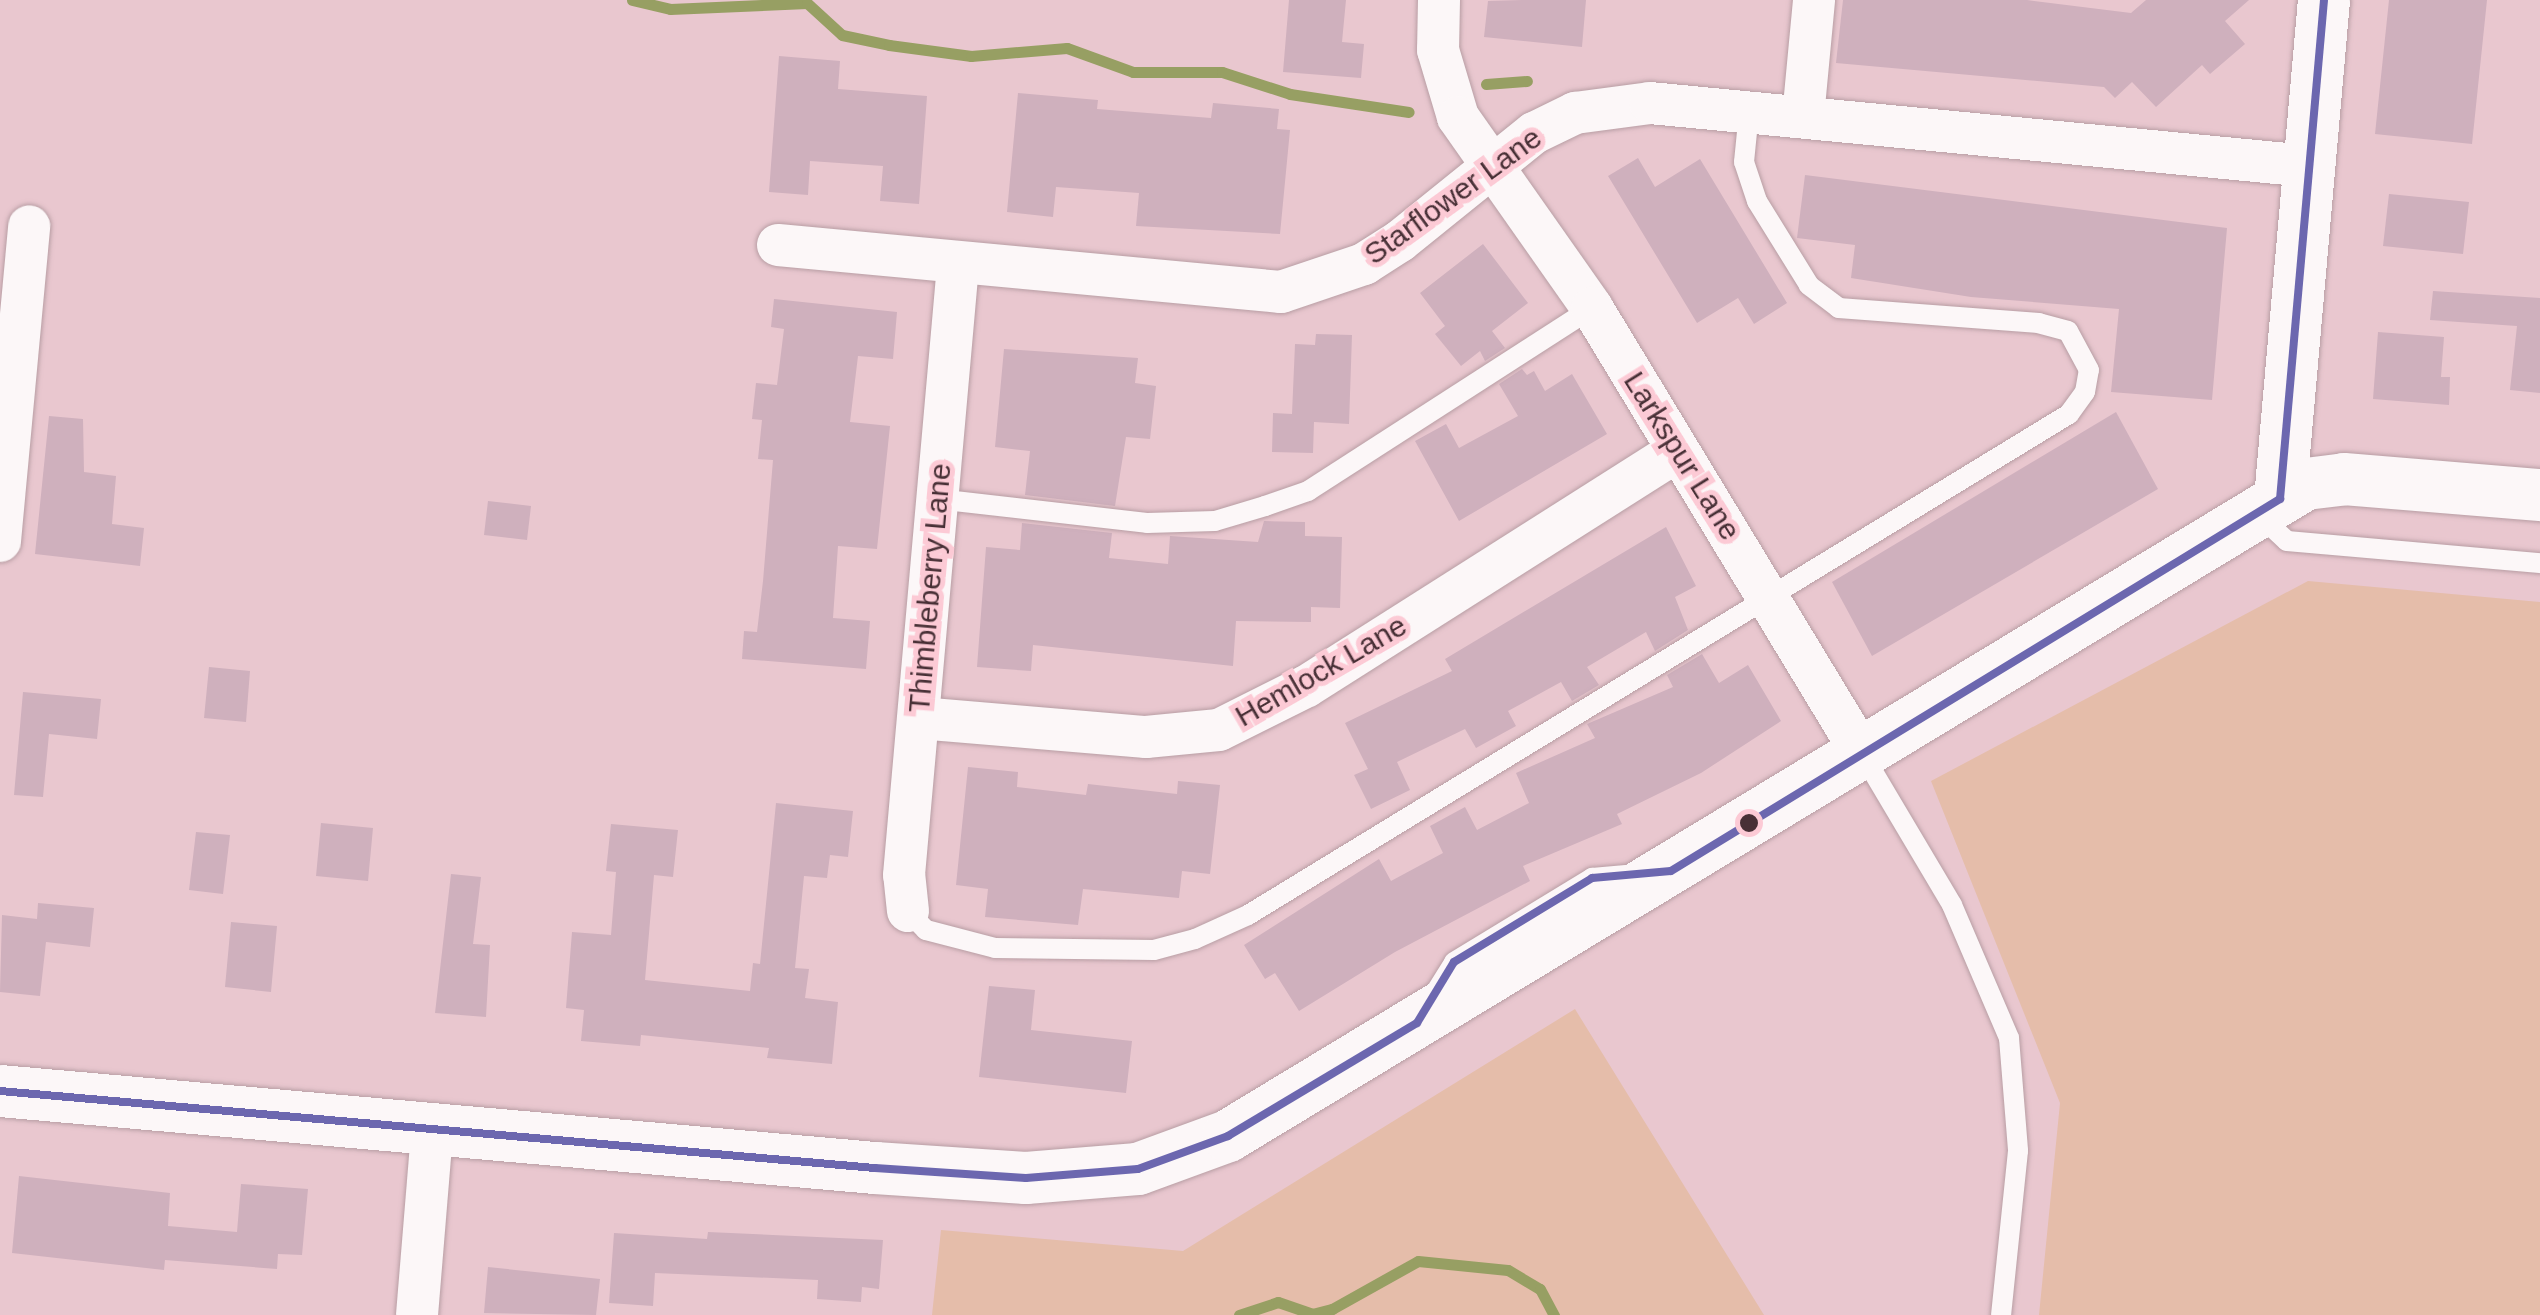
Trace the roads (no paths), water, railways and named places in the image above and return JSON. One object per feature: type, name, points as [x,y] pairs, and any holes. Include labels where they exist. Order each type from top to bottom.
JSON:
[{"type":"street","name":"Larkspur Lane","points":[[1439,0],[1446,92],[1592,308],[1864,755]]},
{"type":"street","points":[[1803,117],[1814,0]]},
{"type":"street","points":[[2268,506],[2324,0]]},
{"type":"street","name":"Starflower Lane","points":[[778,245],[1282,292],[1376,256],[1492,162],[1574,114],[1618,104],[1749,112],[2308,166]]},
{"type":"street","points":[[0,541],[29,226]]},
{"type":"street","name":"Thimbleberry Lane","points":[[908,911],[904,875],[958,264]]},
{"type":"street","name":"Hemlock Lane","points":[[919,718],[1146,738],[1218,730],[1307,686],[1678,450]]},
{"type":"street","points":[[0,1091],[874,1168],[1090,1177],[1186,1155],[1228,1136],[1671,871],[2306,484],[2344,479],[2540,494]]},
{"type":"street","points":[[417,1315],[432,1130]]},
{"type":"lane","points":[[908,911],[926,930],[950,940],[996,948],[1154,950],[1196,938],[1248,915],[2069,414],[2085,392],[2089,370],[2083,349],[2068,331],[2039,323],[1840,308],[1809,285],[1757,202],[1744,162],[1749,112]]},
{"type":"lane","points":[[938,499],[1146,524],[1215,521],[1308,490],[1592,308]]},
{"type":"lane","points":[[2268,506],[2286,541],[2540,562]]},
{"type":"lane","points":[[1864,755],[1952,905],[2009,1038],[2018,1151],[2001,1315]]},
{"type":"waterway","points":[[632,0],[670,9],[807,3],[842,35],[889,45],[971,56],[1067,48],[1133,72],[1222,72],[1290,94],[1409,112]]},
{"type":"waterway","points":[[1486,84],[1527,81]]},
{"type":"waterway","points":[[1239,1315],[1278,1302],[1312,1314],[1332,1309],[1418,1261],[1508,1270],[1540,1289],[1554,1315]]}]
